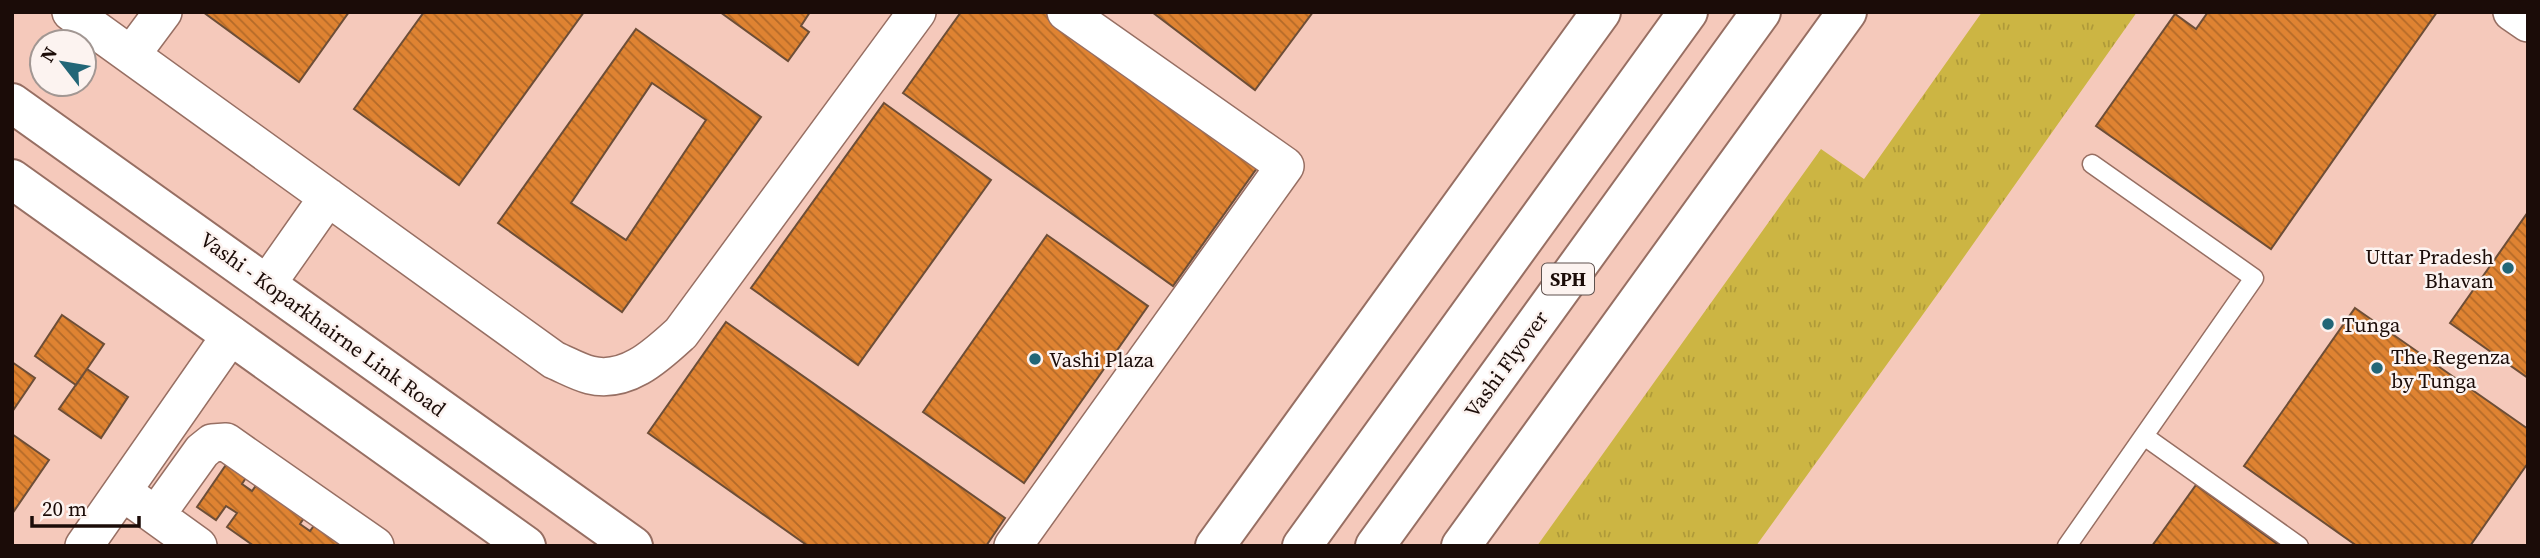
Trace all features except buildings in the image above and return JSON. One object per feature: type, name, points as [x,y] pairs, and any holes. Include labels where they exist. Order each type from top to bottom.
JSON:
[{"type":"main road","points":[[1215,546],[1601,12]]},
{"type":"main road","name":"SPH","points":[[1302,546],[1688,12]]},
{"type":"main road","name":"Vashi Flyover","points":[[1375,546],[1761,12]]},
{"type":"main road","points":[[1461,546],[1847,12]]},
{"type":"main road","name":"Vashi - Koparkhairne Link Road","points":[[12,103],[633,546]]},
{"type":"main road","points":[[12,179],[526,546]]},
{"type":"main road","points":[[231,335],[267,284]]},
{"type":"street","points":[[131,55],[163,12]]},
{"type":"street","points":[[92,18],[131,55],[554,360],[592,376],[626,374],[654,358],[681,333],[917,12]]},
{"type":"street","points":[[1013,546],[1284,166],[1066,12]]},
{"type":"street","points":[[2512,12],[2528,23]]},
{"type":"street","points":[[267,284],[328,197]]},
{"type":"street","points":[[84,546],[231,335]]},
{"type":"street","points":[[156,515],[202,451],[212,443],[226,442],[375,546]]},
{"type":"street","points":[[122,491],[198,546]]},
{"type":"lane","points":[[2067,546],[2254,278],[2092,164]]},
{"type":"lane","points":[[2144,436],[2299,546]]},
{"type":"green space","points":[[1982,12],[2137,12],[1756,546],[1537,546],[1821,149],[1864,179]]},
{"type":"place","name":"Uttar Pradesh Bhavan","points":[[2508,268]]},
{"type":"place","name":"Tunga","points":[[2328,324]]},
{"type":"place","name":"Vashi Plaza","points":[[1035,359]]},
{"type":"place","name":"The Regenza by Tunga","points":[[2377,368]]}]
